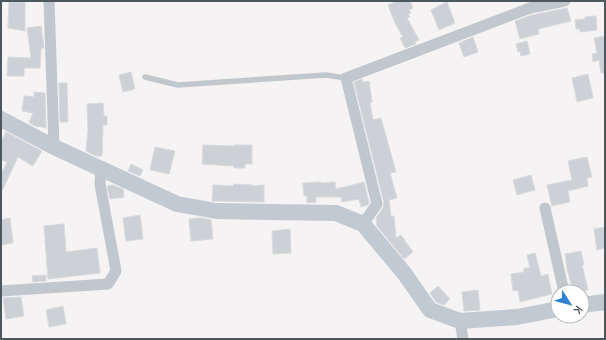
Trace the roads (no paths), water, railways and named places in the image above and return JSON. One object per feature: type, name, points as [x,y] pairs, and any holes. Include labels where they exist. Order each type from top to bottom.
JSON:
[{"type":"street","points":[[49,1],[54,147]]},
{"type":"street","points":[[362,224],[377,204],[346,78],[530,8],[565,1]]},
{"type":"street","points":[[1,120],[54,147],[177,204],[216,212],[336,212],[362,224],[404,273],[430,310],[460,321],[518,317],[550,311]]},
{"type":"street","points":[[1,291],[108,284],[116,271],[100,184],[101,169]]},
{"type":"street","points":[[545,208],[562,284]]},
{"type":"street","points":[[590,304],[605,302]]},
{"type":"street","points":[[460,321],[463,339]]},
{"type":"lane","points":[[145,77],[178,85],[326,75],[346,78]]}]
